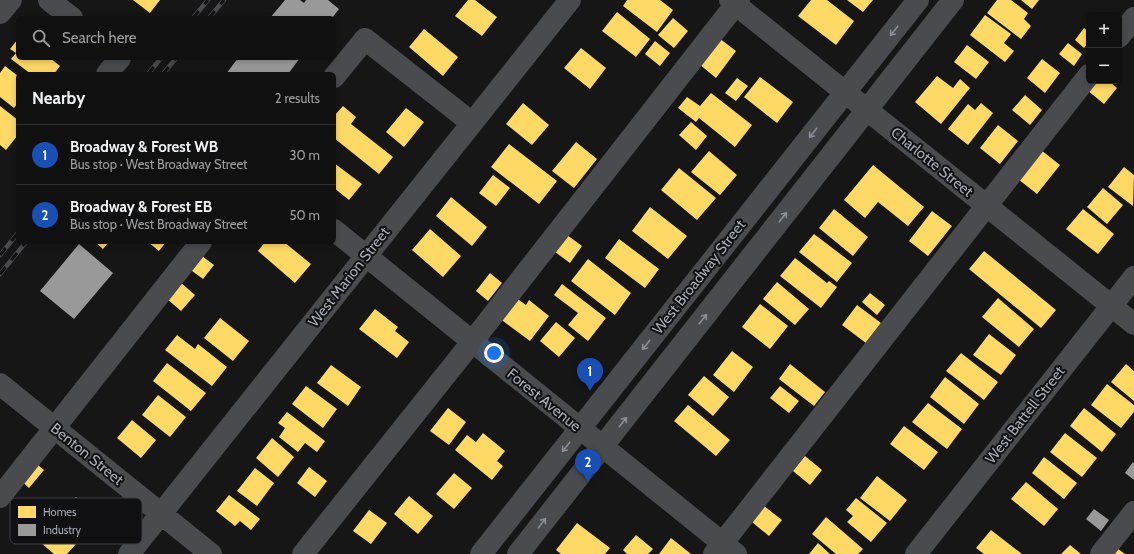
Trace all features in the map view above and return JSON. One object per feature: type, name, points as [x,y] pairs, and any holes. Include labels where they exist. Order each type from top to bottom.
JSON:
[{"type":"street","points":[[0,13],[10,0]]},
{"type":"street","points":[[49,0],[69,16]]},
{"type":"street","name":"West Marion Street","points":[[142,538],[570,0]]},
{"type":"street","name":"West Broadway Street","points":[[481,554],[918,0]]},
{"type":"street","name":"West Broadway Street","points":[[518,554],[953,0]]},
{"type":"street","points":[[303,554],[472,342],[735,2]]},
{"type":"street","name":"Charlotte Street","points":[[735,2],[845,93],[1134,324]]},
{"type":"street","points":[[1122,33],[1134,18]]},
{"type":"street","points":[[336,75],[365,39],[472,123]]},
{"type":"street","points":[[109,72],[118,60]]},
{"type":"street","points":[[724,550],[986,206],[1086,79]]},
{"type":"street","name":"Forest Avenue","points":[[336,232],[580,428],[724,550]]},
{"type":"street","points":[[0,497],[199,244]]},
{"type":"street","name":"West Battell Street","points":[[916,554],[1134,277]]},
{"type":"street","name":"Benton Street","points":[[0,384],[141,498]]},
{"type":"street","name":"Benton Street","points":[[142,499],[210,554]]},
{"type":"street","points":[[1101,554],[1134,512]]},
{"type":"street","name":"West Marion Street","points":[[129,554],[137,544]]},
{"type":"building: Homes","points":[[133,0],[160,0],[150,13]]},
{"type":"building: Homes","points":[[468,0],[475,0],[497,17],[482,36],[455,16]]},
{"type":"building: Homes","points":[[627,0],[660,0],[673,10],[657,32],[623,6]]},
{"type":"building: Homes","points":[[811,0],[827,0],[854,21],[836,45],[798,16]]},
{"type":"building: Homes","points":[[847,0],[873,0],[863,12]]},
{"type":"building: Homes","points":[[997,0],[1011,0],[1028,13],[1024,19],[1031,26],[1021,39],[987,13]]},
{"type":"building: Homes","points":[[1021,0],[1039,0],[1032,9]]},
{"type":"building: Homes","points":[[617,12],[650,39],[636,57],[602,31]]},
{"type":"building: Homes","points":[[985,15],[1011,34],[1004,43],[1014,51],[1005,62],[970,35]]},
{"type":"building: Homes","points":[[673,18],[688,31],[674,48],[658,35]]},
{"type":"building: Homes","points":[[1084,28],[1086,30],[1086,46],[1084,48],[1075,40]]},
{"type":"building: Homes","points":[[424,29],[458,57],[443,76],[409,47]]},
{"type":"building: Homes","points":[[719,38],[736,51],[716,78],[699,64]]},
{"type":"building: Homes","points":[[655,41],[670,53],[660,66],[645,54]]},
{"type":"building: Homes","points":[[16,42],[16,53],[10,49]]},
{"type":"building: Homes","points":[[1068,43],[1082,54],[1074,66],[1059,54]]},
{"type":"building: Homes","points":[[967,45],[989,62],[976,79],[954,62]]},
{"type":"building: Homes","points":[[581,48],[606,68],[590,89],[564,68]]},
{"type":"building: Homes","points":[[16,53],[16,60],[52,60],[60,66],[56,72],[28,72],[11,59]]},
{"type":"building: Homes","points":[[1042,59],[1060,73],[1045,93],[1027,78]]},
{"type":"building: Homes","points":[[5,66],[16,74],[16,106],[14,108],[0,97],[0,73]]},
{"type":"building: Homes","points":[[937,76],[953,88],[960,79],[970,88],[941,124],[915,102]]},
{"type":"building: Homes","points":[[760,77],[793,102],[777,123],[744,97]]},
{"type":"building: Homes","points":[[737,78],[748,86],[736,101],[725,93]]},
{"type":"building: Homes","points":[[1092,84],[1112,84],[1117,88],[1104,104],[1087,90]]},
{"type":"building: Homes","points":[[711,93],[752,125],[735,147],[699,118],[696,122],[678,108],[687,97],[700,106]]},
{"type":"building: Homes","points":[[1025,95],[1042,110],[1030,125],[1012,110]]},
{"type":"building: Homes","points":[[523,103],[549,125],[532,145],[506,124]]},
{"type":"building: Homes","points":[[981,103],[993,113],[968,145],[948,129],[968,104],[975,110]]},
{"type":"building: Homes","points":[[0,106],[16,118],[16,138],[6,150],[0,145]]},
{"type":"building: Homes","points":[[343,106],[356,117],[351,124],[393,157],[379,174],[336,140],[336,114]]},
{"type":"building: Homes","points":[[406,108],[424,122],[404,147],[386,132]]},
{"type":"building: Homes","points":[[691,122],[707,136],[696,150],[679,135]]},
{"type":"building: Homes","points":[[998,125],[1018,141],[1000,164],[980,148]]},
{"type":"building: Homes","points":[[576,142],[597,159],[574,188],[552,171]]},
{"type":"building: Homes","points":[[509,144],[557,181],[539,204],[491,167]]},
{"type":"building: Homes","points":[[1041,150],[1060,165],[1037,194],[1018,179]]},
{"type":"building: Homes","points":[[709,151],[737,175],[720,195],[691,172]]},
{"type":"building: Homes","points":[[336,164],[362,184],[349,200],[336,190]]},
{"type":"building: Homes","points":[[873,165],[924,207],[908,226],[878,202],[865,218],[844,200]]},
{"type":"building: Homes","points":[[1124,167],[1134,175],[1133,206],[1108,187]]},
{"type":"building: Homes","points":[[679,168],[716,198],[697,220],[661,190]]},
{"type":"building: Homes","points":[[493,175],[510,188],[496,206],[479,193]]},
{"type":"building: Homes","points":[[1103,188],[1123,205],[1107,224],[1087,207]]},
{"type":"building: Homes","points":[[451,197],[487,227],[472,246],[436,216]]},
{"type":"building: Homes","points":[[650,207],[687,236],[668,259],[632,231]]},
{"type":"building: Homes","points":[[834,209],[868,237],[853,256],[819,228]]},
{"type":"building: Homes","points":[[1083,209],[1114,234],[1098,254],[1066,229]]},
{"type":"building: Homes","points":[[932,211],[952,226],[928,256],[909,241]]},
{"type":"building: Homes","points":[[430,229],[461,256],[443,277],[412,250]]},
{"type":"building: Homes","points":[[563,232],[582,246],[570,263],[551,249]]},
{"type":"building: Homes","points":[[814,234],[852,263],[837,282],[799,252]]},
{"type":"building: Homes","points":[[619,239],[659,269],[645,288],[605,258]]},
{"type":"building: Homes","points":[[97,244],[107,244],[103,249]]},
{"type":"building: Homes","points":[[150,244],[164,244],[159,251]]},
{"type":"building: Homes","points":[[263,244],[286,244],[311,264],[295,283],[258,251]]},
{"type":"building: Homes","points":[[984,251],[1056,310],[1041,328],[969,269]]},
{"type":"building: Homes","points":[[198,253],[214,265],[203,279],[188,268]]},
{"type":"building: Homes","points":[[795,258],[827,283],[829,281],[837,287],[821,308],[780,276]]},
{"type":"building: Homes","points":[[588,259],[631,293],[615,315],[571,281]]},
{"type":"building: Homes","points":[[490,273],[502,283],[488,301],[476,291]]},
{"type":"building: Homes","points":[[180,282],[195,295],[181,311],[166,298]]},
{"type":"building: Homes","points":[[777,282],[809,309],[795,325],[763,299]]},
{"type":"building: Homes","points":[[562,284],[606,318],[588,341],[568,325],[578,313],[554,295]]},
{"type":"building: Homes","points":[[870,293],[885,305],[877,315],[862,302]]},
{"type":"building: Homes","points":[[515,297],[526,305],[529,300],[549,316],[530,341],[499,318]]},
{"type":"building: Homes","points":[[998,298],[1034,329],[1019,347],[982,317]]},
{"type":"building: Homes","points":[[760,304],[788,326],[770,349],[742,327]]},
{"type":"building: Homes","points":[[857,305],[881,323],[866,343],[842,325]]},
{"type":"building: Homes","points":[[375,309],[398,327],[395,331],[409,342],[397,358],[359,329]]},
{"type":"building: Homes","points":[[220,318],[249,341],[233,361],[204,338]]},
{"type":"building: Homes","points":[[556,322],[575,338],[559,357],[540,341]]},
{"type":"building: Homes","points":[[989,334],[1016,355],[1001,375],[973,355]]},
{"type":"building: Homes","points":[[177,335],[195,349],[198,344],[227,367],[212,386],[165,350]]},
{"type":"building: Homes","points":[[732,351],[753,367],[734,392],[713,375]]},
{"type":"building: Homes","points":[[961,353],[998,382],[984,400],[946,371]]},
{"type":"building: Homes","points":[[167,363],[206,393],[191,411],[153,381]]},
{"type":"building: Homes","points":[[790,364],[825,392],[814,406],[779,379]]},
{"type":"building: Homes","points":[[1126,364],[1134,371],[1134,401],[1111,382]]},
{"type":"building: Homes","points":[[331,365],[361,387],[348,406],[317,383]]},
{"type":"building: Homes","points":[[704,376],[729,397],[713,416],[688,395]]},
{"type":"building: Homes","points":[[945,377],[979,404],[964,424],[930,397]]},
{"type":"building: Homes","points":[[1107,384],[1134,405],[1134,412],[1121,428],[1091,405]]},
{"type":"building: Homes","points":[[306,386],[337,409],[323,428],[292,404]]},
{"type":"building: Homes","points":[[780,386],[799,401],[789,413],[770,398]]},
{"type":"building: Homes","points":[[158,395],[186,417],[170,437],[142,415]]},
{"type":"building: Homes","points":[[928,403],[962,429],[947,449],[912,422]]},
{"type":"building: Homes","points":[[688,405],[730,440],[716,456],[674,421]]},
{"type":"building: Homes","points":[[448,408],[466,422],[449,445],[430,431]]},
{"type":"building: Homes","points":[[1084,408],[1116,434],[1102,452],[1070,426]]},
{"type":"building: Homes","points":[[287,412],[325,441],[317,452],[305,443],[298,452],[279,437],[285,428],[278,423]]},
{"type":"building: Homes","points":[[132,420],[156,440],[141,458],[117,438]]},
{"type":"building: Homes","points":[[904,426],[938,452],[924,470],[890,444]]},
{"type":"building: Homes","points":[[483,433],[505,451],[497,461],[503,466],[492,480],[455,450],[467,435],[476,442]]},
{"type":"building: Homes","points":[[1065,433],[1097,458],[1082,477],[1050,452]]},
{"type":"building: Homes","points":[[272,438],[294,457],[278,477],[256,458]]},
{"type":"building: Homes","points":[[805,456],[822,470],[810,485],[793,471]]},
{"type":"building: Homes","points":[[1044,457],[1077,483],[1064,499],[1032,473]]},
{"type":"building: Homes","points":[[33,461],[44,470],[29,488],[18,478]]},
{"type":"building: Homes","points":[[309,467],[327,481],[315,497],[297,483]]},
{"type":"building: Homes","points":[[255,468],[274,483],[257,506],[237,491]]},
{"type":"building: Homes","points":[[454,473],[472,488],[454,509],[436,494]]},
{"type":"building: Homes","points":[[877,476],[907,500],[890,521],[860,498]]},
{"type":"building: Homes","points":[[1026,482],[1058,509],[1044,526],[1011,499]]},
{"type":"building: Homes","points":[[229,495],[260,519],[251,530],[240,521],[235,526],[216,511]]},
{"type":"building: Homes","points":[[409,496],[433,516],[418,534],[394,514]]},
{"type":"building: Homes","points":[[856,498],[887,523],[871,542],[847,522],[853,516],[846,510]]},
{"type":"building: Homes","points":[[764,506],[782,520],[769,536],[752,522]]},
{"type":"building: Homes","points":[[369,510],[387,523],[371,544],[353,531]]},
{"type":"building: Homes","points":[[826,517],[863,549],[858,554],[836,554],[812,534]]},
{"type":"building: Homes","points":[[577,523],[610,548],[605,554],[561,554],[556,550]]},
{"type":"building: Homes","points":[[991,530],[1022,554],[984,554],[976,548]]},
{"type":"building: Homes","points":[[636,535],[653,549],[648,554],[627,554],[623,550]]},
{"type":"building: Homes","points":[[671,538],[691,554],[659,554]]},
{"type":"building: Homes","points":[[818,543],[830,554],[809,554]]},
{"type":"building: Homes","points":[[42,544],[76,544],[67,554],[54,554]]},
{"type":"building: Homes","points":[[1070,545],[1081,554],[1061,554]]},
{"type":"building: Homes","points":[[1114,546],[1125,554],[1108,554]]},
{"type":"building: Industry","points":[[285,0],[300,0],[304,3],[306,0],[328,0],[339,9],[334,16],[272,16]]},
{"type":"building: Industry","points":[[236,60],[298,60],[290,72],[228,72]]},
{"type":"building: Industry","points":[[79,244],[113,273],[74,319],[40,291]]},
{"type":"building: Industry","points":[[1133,462],[1134,463],[1134,480],[1125,473]]},
{"type":"building: Industry","points":[[1094,509],[1109,520],[1101,531],[1086,519]]},
{"type":"railway","points":[[195,16],[208,0]]},
{"type":"railway","points":[[211,16],[224,0]]},
{"type":"railway","points":[[150,72],[159,60]]},
{"type":"railway","points":[[165,72],[174,60]]},
{"type":"railway","points":[[0,255],[16,235]]},
{"type":"railway","points":[[0,274],[24,244]]},
{"type":"place","name":"Broadway & Forest WB","points":[[590,391]]},
{"type":"place","name":"Broadway & Forest EB","points":[[588,482]]}]
